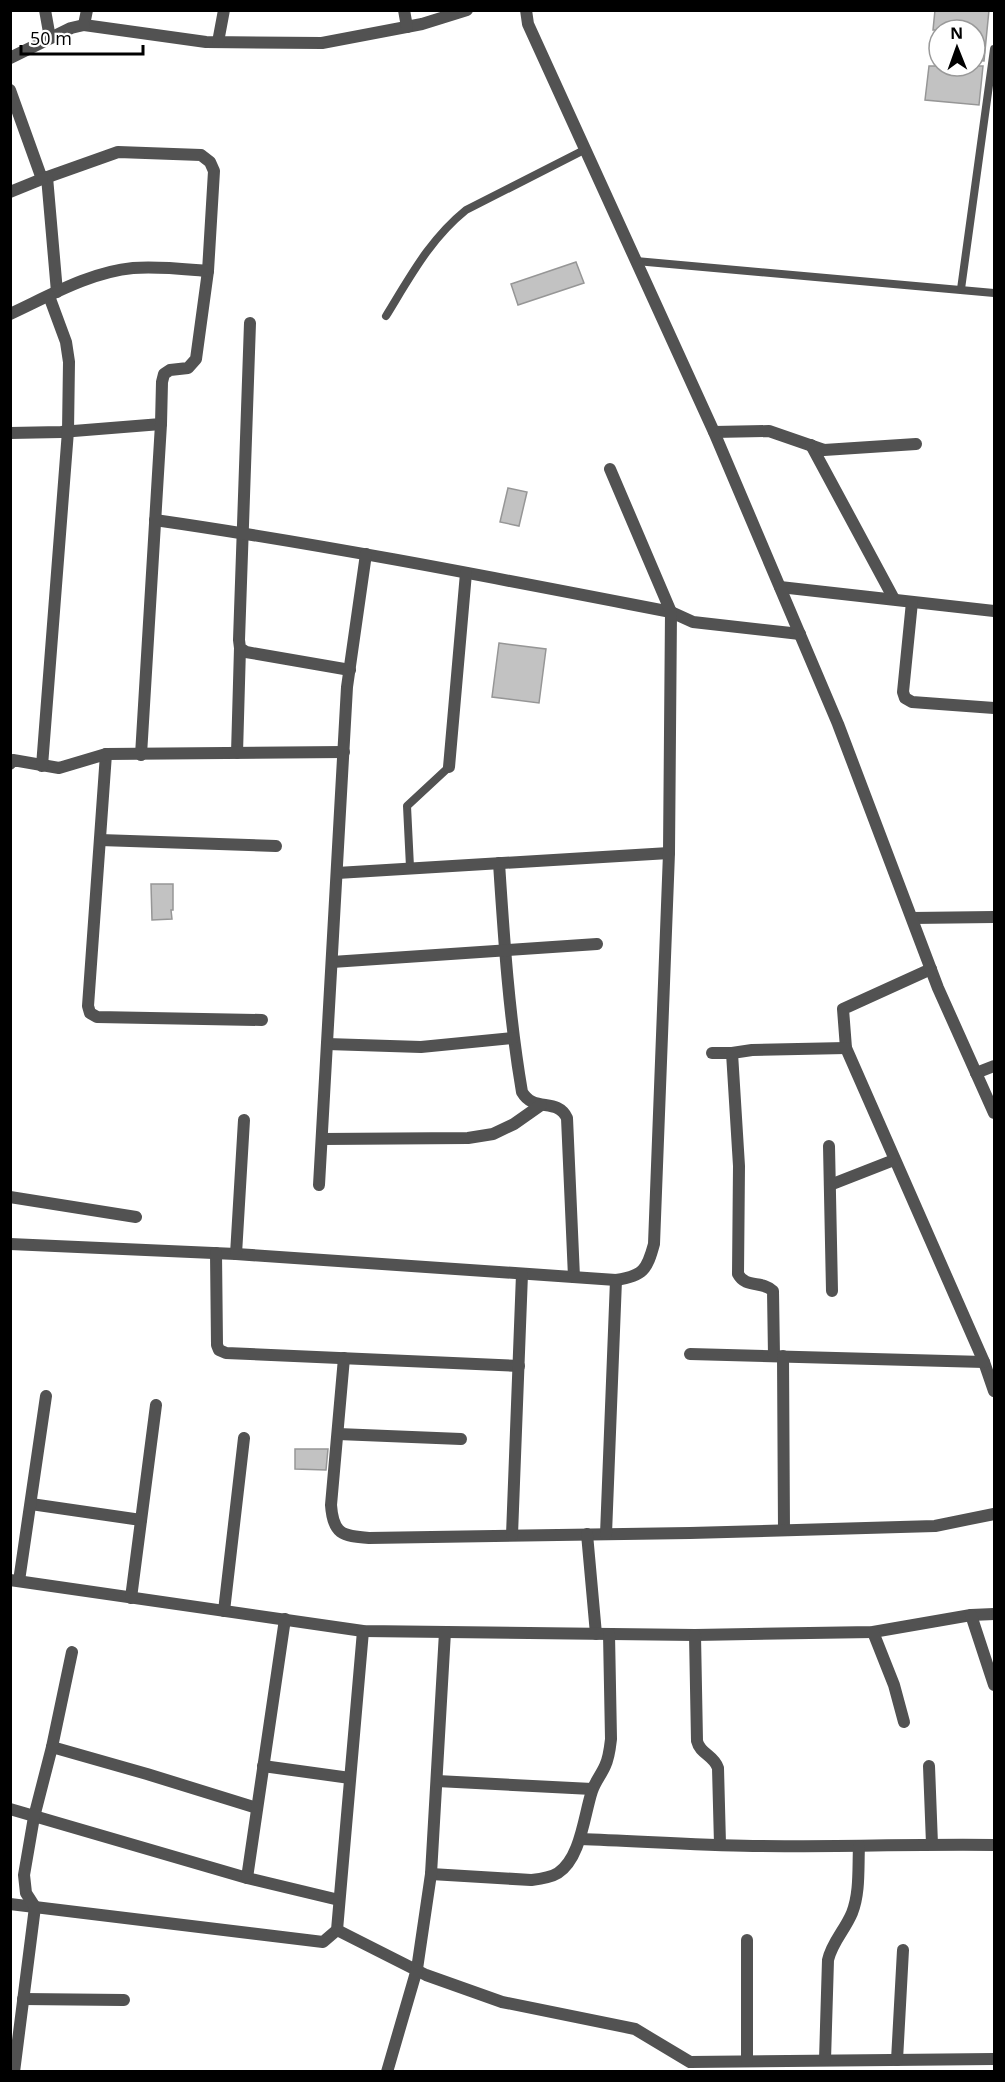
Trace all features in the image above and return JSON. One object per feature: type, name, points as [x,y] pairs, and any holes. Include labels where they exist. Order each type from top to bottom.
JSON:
[{"type":"street","points":[[45,10],[50,38]]},
{"type":"street","points":[[84,26],[87,10]]},
{"type":"street","points":[[218,42],[224,10]]},
{"type":"street","points":[[404,10],[407,27]]},
{"type":"street","points":[[10,58],[71,28],[84,26],[218,42],[322,43],[407,27],[467,10]]},
{"type":"street","points":[[526,10],[528,24],[714,432],[800,634],[838,724],[931,969],[994,1113]]},
{"type":"street","points":[[10,90],[44,178],[53,294],[69,352],[68,431],[42,766]]},
{"type":"street","points":[[10,192],[118,152],[201,155],[210,162],[214,171],[208,271],[196,359],[188,368],[170,370],[164,374],[162,382],[141,755]]},
{"type":"street","points":[[10,314],[110,272],[152,267],[208,271]]},
{"type":"street","points":[[237,753],[250,323]]},
{"type":"street","points":[[10,433],[161,424]]},
{"type":"street","points":[[714,432],[769,431],[824,450],[916,444]]},
{"type":"street","points":[[811,445],[894,599]]},
{"type":"street","points":[[10,1244],[236,1254],[616,1280],[632,1278],[649,1263],[654,1244],[669,853],[671,612],[610,469]]},
{"type":"street","points":[[155,520],[366,554],[671,612],[693,622],[800,634]]},
{"type":"street","points":[[319,1185],[350,670],[366,554]]},
{"type":"street","points":[[449,767],[466,573]]},
{"type":"street","points":[[780,587],[994,611]]},
{"type":"street","points":[[912,602],[903,692],[905,698],[912,702],[994,708]]},
{"type":"street","points":[[240,648],[246,652],[350,670]]},
{"type":"street","points":[[11,761],[59,768],[106,754],[344,752]]},
{"type":"street","points":[[106,754],[88,1006],[90,1013],[97,1017],[262,1020]]},
{"type":"street","points":[[100,840],[276,846]]},
{"type":"street","points":[[337,873],[669,853]]},
{"type":"street","points":[[499,863],[513,1038],[522,1092],[526,1099],[535,1104],[555,1106],[564,1111],[567,1118],[574,1277]]},
{"type":"street","points":[[912,918],[994,917]]},
{"type":"street","points":[[332,962],[597,944]]},
{"type":"street","points":[[931,969],[843,1009],[846,1048],[984,1362],[994,1391]]},
{"type":"street","points":[[327,1044],[421,1047],[513,1038]]},
{"type":"street","points":[[712,1053],[846,1048]]},
{"type":"street","points":[[732,1053],[739,1166],[738,1274],[742,1281],[748,1284],[768,1286],[773,1291],[778,1356],[784,1530]]},
{"type":"street","points":[[976,1073],[994,1066]]},
{"type":"street","points":[[322,1139],[468,1138],[493,1134],[514,1124],[541,1105]]},
{"type":"street","points":[[236,1254],[244,1120]]},
{"type":"street","points":[[829,1146],[832,1291]]},
{"type":"street","points":[[830,1185],[894,1160]]},
{"type":"street","points":[[10,1197],[136,1216]]},
{"type":"street","points":[[216,1253],[217,1345],[219,1350],[226,1353],[519,1366]]},
{"type":"street","points":[[512,1534],[522,1274]]},
{"type":"street","points":[[606,1534],[616,1280]]},
{"type":"street","points":[[690,1354],[984,1362]]},
{"type":"street","points":[[345,1358],[331,1505],[332,1521],[338,1531],[351,1537],[606,1534],[935,1526],[994,1514]]},
{"type":"street","points":[[46,1396],[31,1504],[15,1580],[363,1631],[695,1635],[873,1632],[972,1615],[994,1614]]},
{"type":"street","points":[[131,1598],[156,1406]]},
{"type":"street","points":[[338,1434],[461,1439]]},
{"type":"street","points":[[224,1611],[244,1438]]},
{"type":"street","points":[[31,1504],[141,1520]]},
{"type":"street","points":[[587,1534],[596,1634]]},
{"type":"street","points":[[972,1615],[994,1685]]},
{"type":"street","points":[[247,1878],[285,1619]]},
{"type":"street","points":[[10,1904],[323,1942],[337,1930],[363,1631]]},
{"type":"street","points":[[387,2072],[417,1970],[431,1874],[445,1632]]},
{"type":"street","points":[[873,1632],[894,1685],[904,1722]]},
{"type":"street","points":[[431,1874],[531,1880],[547,1878],[560,1872],[570,1859],[580,1839],[592,1789],[606,1764],[611,1739],[609,1634]]},
{"type":"street","points":[[695,1635],[697,1741],[699,1747],[716,1762],[720,1845]]},
{"type":"street","points":[[14,2072],[35,1907],[26,1893],[24,1875],[34,1817],[52,1747],[72,1652]]},
{"type":"street","points":[[52,1747],[257,1808]]},
{"type":"street","points":[[264,1766],[350,1778]]},
{"type":"street","points":[[929,1766],[932,1844]]},
{"type":"street","points":[[437,1781],[592,1789]]},
{"type":"street","points":[[10,1809],[247,1878],[339,1900]]},
{"type":"street","points":[[580,1839],[720,1845],[994,1845]]},
{"type":"street","points":[[825,2060],[828,1960],[830,1952],[853,1911],[859,1846]]},
{"type":"street","points":[[337,1930],[426,1975],[502,2002],[635,2029],[690,2062],[994,2059]]},
{"type":"street","points":[[747,1940],[747,2061]]},
{"type":"street","points":[[897,2060],[903,1950]]},
{"type":"street","points":[[23,1999],[124,2000]]},
{"type":"lane","points":[[961,289],[994,49]]},
{"type":"lane","points":[[386,316],[429,246],[449,224],[466,210],[586,149]]},
{"type":"lane","points":[[636,261],[994,293]]},
{"type":"lane","points":[[410,867],[407,806],[449,767]]},
{"type":"building","points":[[935,10],[989,10],[987,30],[987,18],[934,18]]},
{"type":"building","points":[[928,78],[982,78],[979,105],[925,100]]},
{"type":"building","points":[[576,262],[584,283],[518,305],[511,284]]},
{"type":"building","points":[[508,488],[527,492],[519,526],[500,522]]},
{"type":"building","points":[[499,643],[546,649],[539,703],[492,697]]},
{"type":"building","points":[[151,884],[173,884],[172,919],[152,920]]},
{"type":"building","points":[[295,1449],[328,1449],[326,1470],[295,1469]]}]
